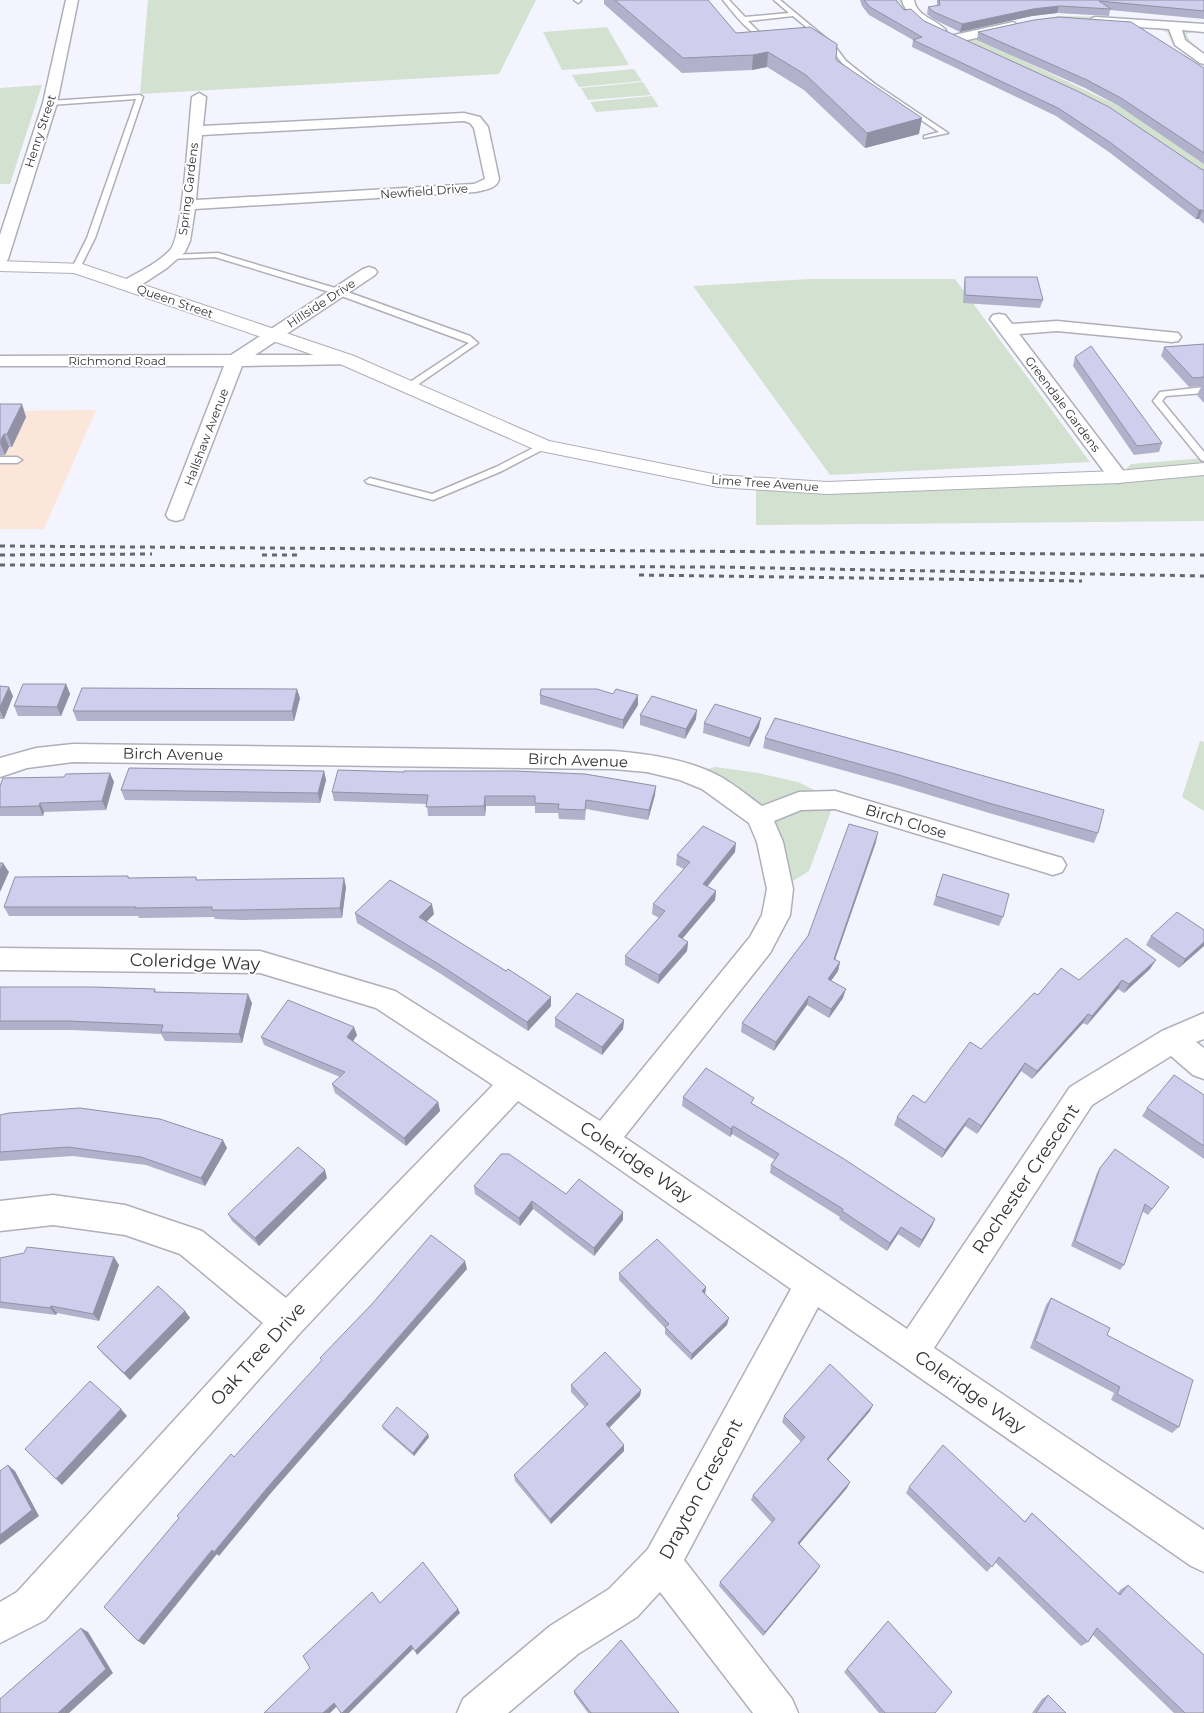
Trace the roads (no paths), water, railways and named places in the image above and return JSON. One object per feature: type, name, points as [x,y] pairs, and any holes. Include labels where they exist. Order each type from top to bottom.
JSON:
[{"type":"street","name":"Henry Street","points":[[0,259],[50,103],[72,0]]},
{"type":"street","points":[[908,0],[909,7],[928,24],[975,46]]},
{"type":"street","points":[[1084,20],[1204,28]]},
{"type":"street","points":[[958,38],[1023,24]]},
{"type":"street","points":[[1174,25],[1179,42],[1204,60]]},
{"type":"street","name":"Spring Gardens","points":[[129,285],[181,248],[188,206],[199,97]]},
{"type":"street","name":"Newfield Drive","points":[[188,206],[475,188],[490,183],[492,179],[481,126],[475,120],[464,117],[195,131]]},
{"type":"street","name":"Queen Street","points":[[0,266],[76,268],[346,360]]},
{"type":"street","name":"Hillside Drive","points":[[273,335],[369,272]]},
{"type":"street","name":"Greendale Gardens","points":[[1118,477],[1004,324],[1057,326],[1172,337]]},
{"type":"street","points":[[235,360],[273,335]]},
{"type":"street","name":"Hallshaw Avenue","points":[[176,515],[235,360]]},
{"type":"street","name":"Lime Tree Avenue","points":[[346,360],[543,446],[612,462],[718,481],[827,488],[1118,477],[1204,470]]},
{"type":"street","name":"Richmond Road","points":[[0,361],[346,360]]},
{"type":"street","name":"Birch Avenue","points":[[0,768],[18,760],[73,753],[614,760],[647,763],[686,773],[711,783],[759,817]]},
{"type":"street","name":"Birch Close","points":[[759,817],[799,801],[835,800],[1053,865]]},
{"type":"street","points":[[603,1140],[760,946],[776,916],[780,889],[770,842],[759,817]]},
{"type":"street","name":"Coleridge Way","points":[[0,959],[260,962],[385,998],[603,1140],[1204,1553]]},
{"type":"street","name":"Rochester Crescent","points":[[912,1351],[1081,1096],[1172,1040],[1204,1025]]},
{"type":"street","points":[[1172,1040],[1204,1066]]},
{"type":"street","name":"Oak Tree Drive","points":[[0,1623],[31,1606],[288,1321],[516,1082]]},
{"type":"street","points":[[0,1216],[53,1210],[125,1220],[190,1242],[288,1321]]},
{"type":"street","name":"Drayton Crescent","points":[[477,1713],[564,1640],[623,1603],[662,1563],[812,1284]]},
{"type":"street","points":[[662,1563],[778,1713]]},
{"type":"lane","points":[[726,0],[753,31],[766,38],[779,37]]},
{"type":"lane","points":[[778,0],[831,45],[853,70],[944,133],[926,137]]},
{"type":"lane","points":[[743,19],[796,14]]},
{"type":"lane","points":[[808,35],[818,34]]},
{"type":"lane","points":[[50,103],[140,97],[91,238],[76,268]]},
{"type":"lane","points":[[170,257],[215,255],[339,292],[467,338],[474,343],[407,388]]},
{"type":"lane","points":[[1204,390],[1162,394],[1158,401],[1204,458]]},
{"type":"lane","points":[[370,481],[433,497],[499,469],[543,446]]},
{"type":"lane","points":[[0,460],[17,460]]},
{"type":"railway","points":[[0,546],[1204,555]]},
{"type":"railway","points":[[0,555],[152,554]]},
{"type":"railway","points":[[262,555],[297,555]]},
{"type":"railway","points":[[0,565],[715,567],[1204,576]]},
{"type":"railway","points":[[639,575],[1082,581]]}]
